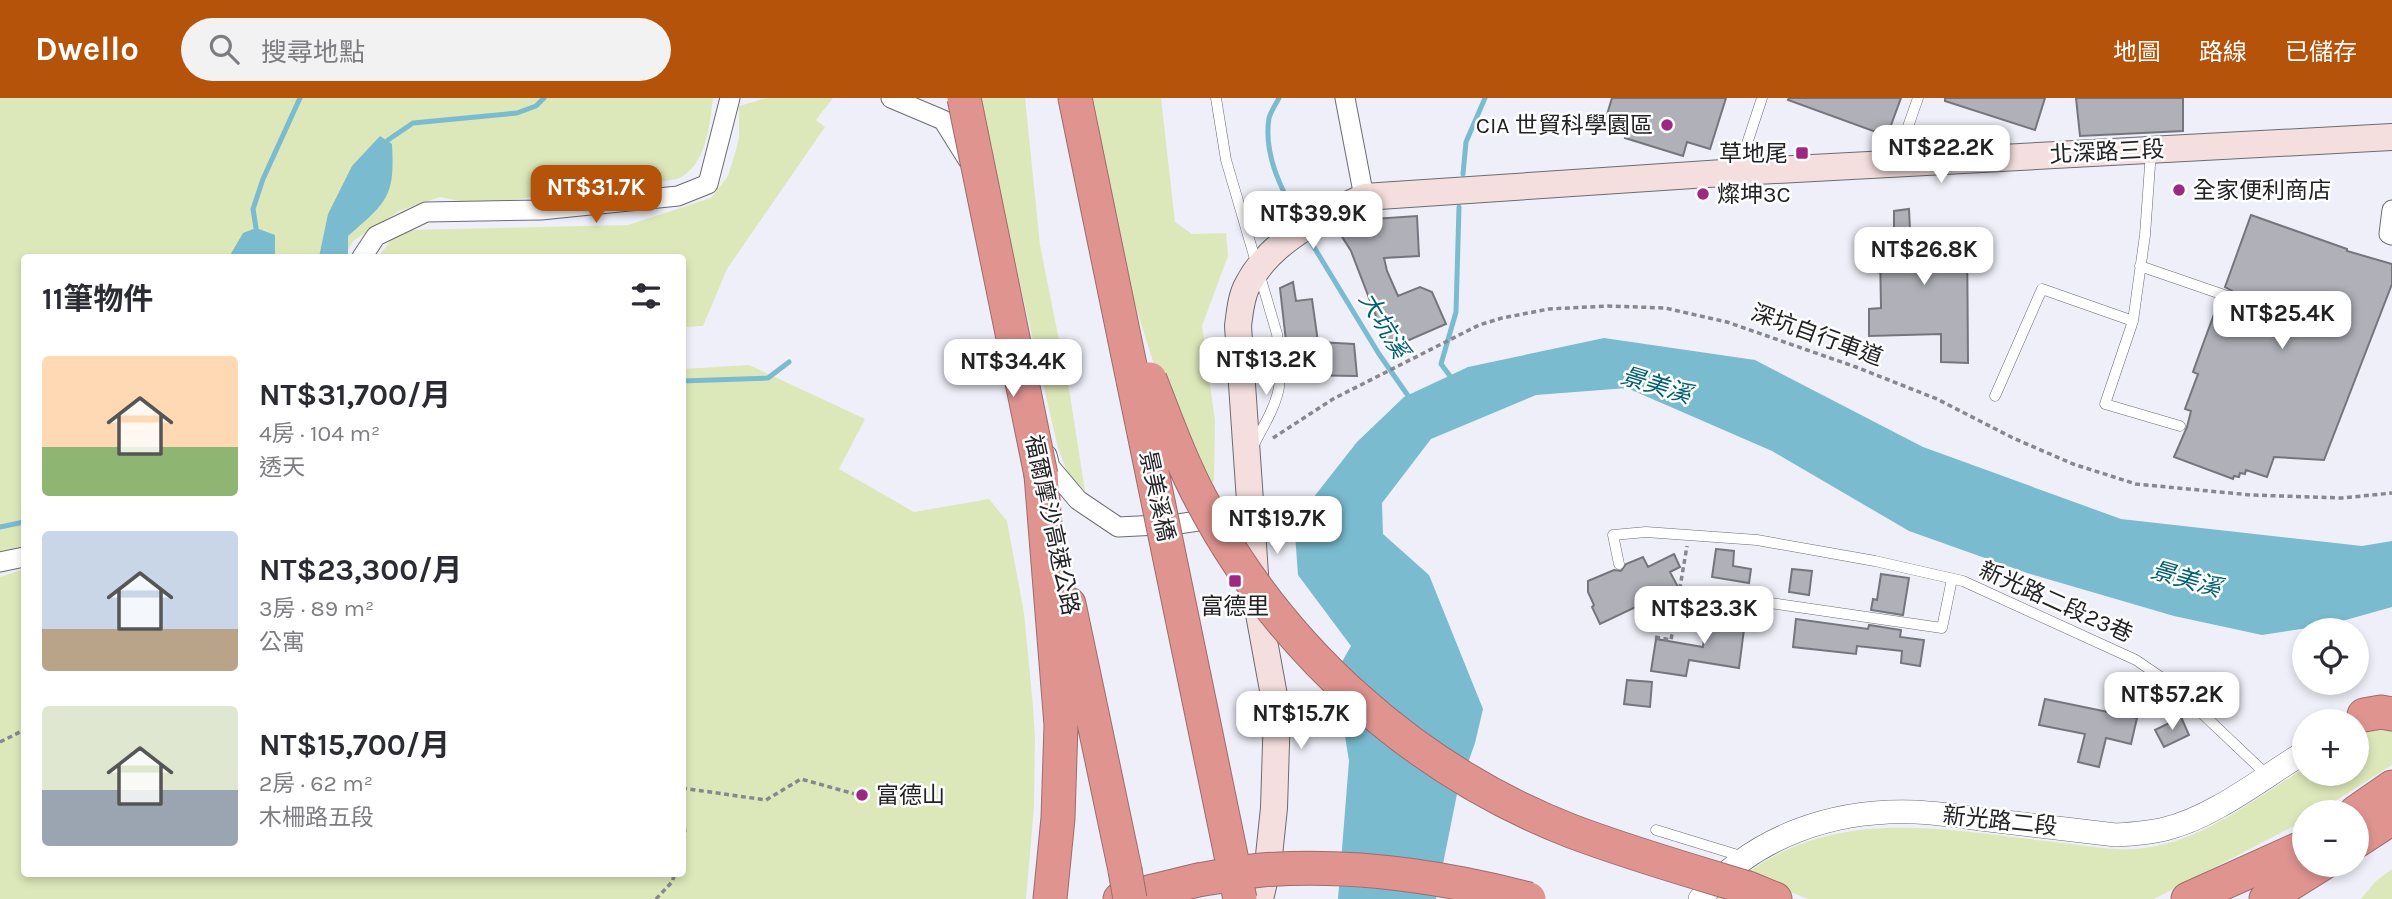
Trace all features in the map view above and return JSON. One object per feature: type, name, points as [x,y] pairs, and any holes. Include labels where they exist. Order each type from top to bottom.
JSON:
[{"type":"highway","name":"福爾摩沙高速公路","points":[[964,98],[1094,719],[1125,889]]},
{"type":"highway","points":[[1075,98],[1142,379],[1221,535],[1278,615],[1311,653],[1361,702],[1401,736],[1445,767],[1492,794],[1569,830],[1652,844],[1750,886]]},
{"type":"highway","name":"景美溪橋","points":[[1142,379],[1240,899]]},
{"type":"highway","points":[[1041,475],[1061,725],[1058,818],[1050,899]]},
{"type":"highway","points":[[2369,803],[2392,788]]},
{"type":"highway","points":[[2369,835],[2390,820]]},
{"type":"highway","points":[[2188,899],[2292,859]]},
{"type":"highway","points":[[2214,899],[2292,861]]},
{"type":"highway","points":[[1125,889],[1261,870],[1362,869],[1425,876],[1529,899]]},
{"type":"highway","points":[[2266,899],[2292,871]]},
{"type":"highway","points":[[2293,899],[2319,877]]},
{"type":"main road","name":"北深路三段","points":[[1364,197],[1738,172],[2392,137]]},
{"type":"main road","points":[[1261,899],[1268,864],[1278,749],[1274,691],[1257,603],[1237,340],[1241,304],[1247,284],[1283,244],[1316,220],[1364,197]]},
{"type":"street","points":[[364,254],[376,236],[426,212],[541,211],[678,196],[708,184],[730,98]]},
{"type":"street","points":[[891,98],[943,120],[965,152],[990,215],[1050,467],[1078,500],[1118,527],[1178,524],[1251,513]]},
{"type":"street","points":[[1345,98],[1364,197]]},
{"type":"street","points":[[2392,210],[2389,234],[2392,235]]},
{"type":"street","points":[[0,562],[21,557]]},
{"type":"street","name":"新光路二段","points":[[1700,899],[1713,884],[1750,886],[1779,838],[1814,823],[1843,816],[1877,812],[1916,812],[2116,835],[2142,833],[2193,820],[2292,760]]},
{"type":"lane","points":[[1216,98],[1226,160],[1277,334],[1281,363],[1281,386],[1275,405],[1247,457]]},
{"type":"lane","points":[[1738,172],[1762,98]]},
{"type":"lane","points":[[1903,163],[1904,138],[1918,98]]},
{"type":"lane","points":[[2151,150],[2145,235],[2133,321],[2105,404],[2180,426]]},
{"type":"lane","points":[[2140,266],[2227,296]]},
{"type":"lane","points":[[1995,396],[2042,289],[2133,321]]},
{"type":"lane","name":"新光路二段23巷","points":[[1619,564],[1613,535],[1646,532],[1758,540],[1875,561],[1952,579],[2037,614],[2136,660],[2171,684],[2267,775]]},
{"type":"lane","name":"新光路二段23巷","points":[[1696,592],[1942,628],[1952,579]]},
{"type":"lane","points":[[1652,844],[1750,886]]},
{"type":"path","name":"深坑自行車道","points":[[1247,457],[1304,416],[1333,399],[1479,325],[1549,309],[1608,306],[1665,308],[1727,322],[1856,367],[1937,399],[2013,438],[2073,464],[2136,484],[2277,496],[2342,498],[2392,493]]},
{"type":"path","points":[[1655,637],[1671,640],[1689,534]]},
{"type":"path","points":[[0,742],[21,732]]},
{"type":"path","points":[[686,789],[766,800],[801,779],[862,796]]},
{"type":"path","points":[[656,899],[674,877]]},
{"type":"green space","points":[[0,98],[713,98],[708,133],[701,155],[688,172],[678,179],[494,202],[464,202],[440,197],[399,211],[353,241],[347,254],[21,254],[21,548],[0,553]]},
{"type":"green space","points":[[767,98],[833,98],[816,120],[825,127],[727,269],[703,326],[686,327],[686,254],[380,254],[393,238],[406,230],[628,225],[711,198],[728,176],[736,150],[739,138],[739,106]]},
{"type":"green space","points":[[981,98],[1025,98],[1040,245],[1070,395],[1085,491],[1068,474],[1058,448],[1013,254]]},
{"type":"green space","points":[[1089,98],[1161,98],[1175,222],[1192,234],[1226,233],[1228,256],[1202,326],[1215,421],[1214,480],[1208,491],[1162,390],[1132,295]]},
{"type":"green space","points":[[749,365],[865,419],[839,469],[914,512],[989,499],[1007,521],[1024,613],[1035,737],[1034,807],[1026,899],[0,899],[0,577],[21,570],[21,877],[686,877],[686,369]]},
{"type":"green space","points":[[2386,727],[2392,731],[2392,765],[2369,780],[2369,728]]},
{"type":"green space","points":[[2292,776],[2292,786],[2359,786],[2337,800],[2292,800],[2292,827],[2154,899],[1808,899],[1755,878],[1743,899],[1717,899],[1755,868],[1794,847],[1834,834],[1919,828],[2111,849],[2133,849],[2166,844],[2187,837],[2228,817]]},
{"type":"green space","points":[[2392,869],[2392,899],[2361,899],[2376,881]]},
{"type":"water","points":[[380,136],[392,144],[392,176],[386,197],[372,215],[348,236],[348,254],[320,254],[328,214],[352,166]]},
{"type":"water","points":[[256,228],[275,235],[275,254],[231,254],[243,233]]},
{"type":"water","name":"景美溪","points":[[1604,338],[1755,360],[1923,447],[2121,519],[2362,546],[2392,541],[2392,607],[2353,618],[2292,618],[2292,630],[2262,635],[2174,616],[2027,573],[1909,531],[1772,451],[1627,388],[1536,395],[1431,439],[1382,503],[1383,534],[1429,575],[1483,709],[1475,743],[1457,794],[1436,899],[1338,899],[1349,761],[1335,674],[1351,646],[1298,575],[1295,534],[1313,498],[1357,442],[1404,397],[1468,367]]},
{"type":"building","name":"CIA 世貿科學園區","points":[[1612,98],[1726,98],[1710,149],[1687,142],[1683,156],[1625,138],[1628,128],[1605,121]]},
{"type":"building","points":[[1901,98],[1887,136],[1788,100]]},
{"type":"building","points":[[1945,98],[2045,98],[2035,130],[1945,101]]},
{"type":"building","points":[[2076,98],[2183,98],[2183,131],[2080,136]]},
{"type":"building","points":[[1909,209],[1910,230],[1967,229],[1968,363],[1941,362],[1941,334],[1869,336],[1869,309],[1881,308],[1880,253],[1884,232],[1894,231],[1894,211]]},
{"type":"building","points":[[2251,215],[2347,251],[2392,264],[2392,284],[2324,460],[2274,457],[2267,477],[2246,470],[2245,474],[2240,473],[2239,477],[2234,476],[2233,479],[2174,457],[2191,411],[2185,409],[2198,374],[2193,372],[2219,301],[2229,303],[2234,298],[2232,291],[2225,287]]},
{"type":"building","points":[[1417,216],[1419,256],[1384,258],[1387,271],[1398,296],[1420,287],[1432,292],[1446,324],[1395,346],[1384,337],[1351,251],[1339,232],[1344,225],[1358,220]]},
{"type":"building","points":[[1293,282],[1296,301],[1312,299],[1318,342],[1354,344],[1357,376],[1291,375],[1290,341],[1286,341],[1280,288]]},
{"type":"building","points":[[1716,549],[1734,551],[1733,566],[1751,569],[1749,583],[1712,577]]},
{"type":"building","points":[[1674,554],[1680,567],[1670,572],[1678,587],[1600,624],[1592,607],[1594,605],[1588,592],[1588,581],[1614,570],[1621,571],[1626,564],[1643,557],[1648,567]]},
{"type":"building","points":[[1792,569],[1812,571],[1809,595],[1789,592]]},
{"type":"building","points":[[1881,574],[1909,578],[1903,615],[1871,610],[1873,599],[1877,600]]},
{"type":"building","points":[[1707,610],[1746,614],[1739,668],[1689,660],[1686,676],[1651,671],[1656,639],[1703,647]]},
{"type":"building","points":[[1796,619],[1868,629],[1869,625],[1901,630],[1900,637],[1924,640],[1920,666],[1901,663],[1902,651],[1857,646],[1856,654],[1793,647]]},
{"type":"building","points":[[1627,680],[1652,682],[1650,707],[1624,704]]},
{"type":"building","points":[[2045,699],[2137,718],[2131,744],[2106,738],[2099,767],[2078,762],[2085,734],[2039,725]]},
{"type":"building","points":[[2181,717],[2189,735],[2164,747],[2155,730]]},
{"type":"waterway","points":[[256,228],[253,209],[263,179],[300,98]]},
{"type":"waterway","points":[[388,140],[413,123],[517,113],[536,106],[544,98]]},
{"type":"waterway","name":"大坑溪","points":[[1279,98],[1269,118],[1271,159],[1300,222]]},
{"type":"waterway","points":[[1463,174],[1466,142],[1485,98]]},
{"type":"waterway","points":[[1453,380],[1441,364],[1456,312],[1459,207]]},
{"type":"waterway","name":"大坑溪","points":[[1306,234],[1379,354],[1411,400]]},
{"type":"waterway","points":[[686,381],[768,378],[789,362]]},
{"type":"waterway","points":[[0,527],[21,523]]},
{"type":"place","name":"CIA 世貿科學園區","points":[[1667,125]]},
{"type":"place","name":"草地尾","points":[[1802,153]]},
{"type":"place","name":"全家便利商店","points":[[2179,190]]},
{"type":"place","name":"燦坤3C","points":[[1703,194]]},
{"type":"place","name":"富德里","points":[[1235,581]]},
{"type":"place","name":"富德山","points":[[862,795]]}]
